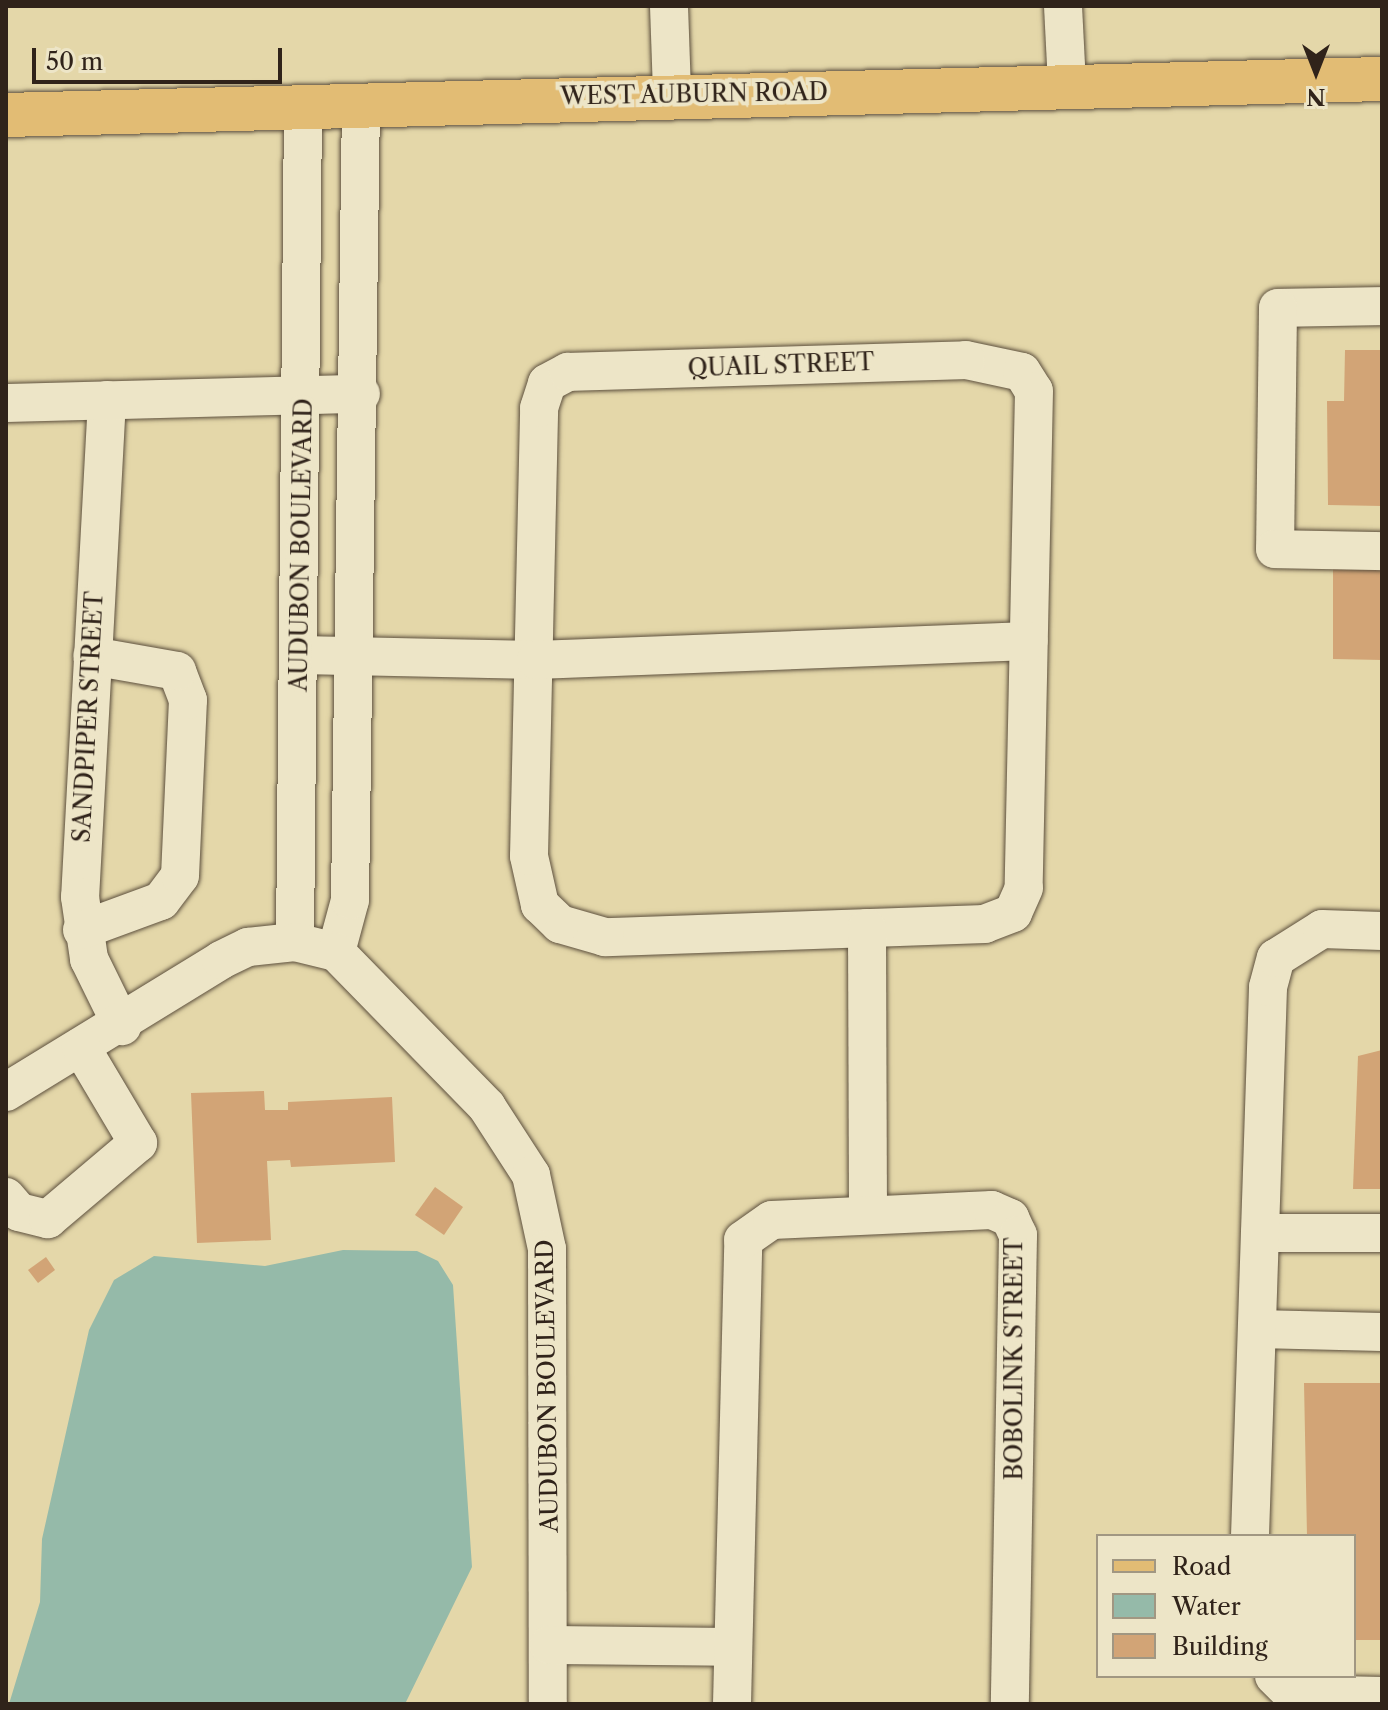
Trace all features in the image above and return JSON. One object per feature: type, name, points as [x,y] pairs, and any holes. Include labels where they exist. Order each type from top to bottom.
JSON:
[{"type":"main road","name":"WEST AUBURN ROAD","points":[[6,115],[672,94],[1382,79]]},
{"type":"street","points":[[669,6],[672,94]]},
{"type":"street","points":[[1063,6],[1067,86]]},
{"type":"street","points":[[6,1092],[122,1026],[221,960],[248,947],[295,942],[336,952],[350,900],[361,394],[361,103]]},
{"type":"street","name":"AUDUBON BOULEVARD","points":[[295,942],[303,396],[303,106]]},
{"type":"street","points":[[1382,306],[1278,308],[1275,549],[1382,551]]},
{"type":"street","name":"QUAIL STREET","points":[[966,360],[1022,372],[1034,391],[1029,641],[1024,888],[1013,913],[985,924],[605,937],[560,924],[540,905],[529,856],[536,660],[539,408],[547,383],[568,372],[966,360]]},
{"type":"street","points":[[6,403],[361,394]]},
{"type":"street","name":"SANDPIPER STREET","points":[[107,400],[92,656],[82,930],[122,1026]]},
{"type":"street","points":[[300,655],[536,660],[1029,641]]},
{"type":"street","points":[[82,930],[161,901],[180,876],[188,700],[177,671],[92,656]]},
{"type":"street","points":[[867,928],[868,1215]]},
{"type":"street","points":[[1250,1534],[1268,987],[1276,958],[1322,929],[1382,931]]},
{"type":"street","name":"AUDUBON BOULEVARD","points":[[336,952],[487,1107],[531,1175],[547,1249],[551,1349],[548,1704]]},
{"type":"street","points":[[6,1197],[19,1212],[48,1219],[138,1143],[81,1047]]},
{"type":"street","name":"BOBOLINK STREET","points":[[732,1704],[743,1240],[772,1220],[992,1210],[1010,1218],[1018,1235],[1010,1704]]},
{"type":"street","points":[[1260,1233],[1382,1233]]},
{"type":"street","points":[[1257,1329],[1382,1332]]},
{"type":"street","points":[[549,1645],[733,1647]]},
{"type":"street","points":[[1276,1678],[1292,1694],[1382,1696]]},
{"type":"water","points":[[343,1250],[417,1251],[438,1261],[453,1285],[472,1567],[405,1704],[9,1704],[40,1602],[42,1539],[89,1330],[114,1280],[154,1256],[265,1266]]},
{"type":"building","points":[[1345,350],[1382,350],[1382,506],[1328,505],[1327,401],[1344,401]]},
{"type":"building","points":[[1333,569],[1382,569],[1382,660],[1333,659]]},
{"type":"building","points":[[1382,1050],[1382,1189],[1353,1189],[1358,1056]]},
{"type":"building","points":[[264,1091],[265,1110],[288,1110],[288,1102],[392,1097],[395,1162],[291,1167],[290,1160],[267,1161],[271,1240],[197,1243],[191,1093]]},
{"type":"building","points":[[435,1187],[463,1207],[444,1235],[415,1215]]},
{"type":"building","points":[[46,1257],[55,1270],[38,1283],[28,1270]]},
{"type":"building","points":[[1304,1383],[1382,1383],[1382,1640],[1356,1640],[1356,1534],[1307,1534]]}]
